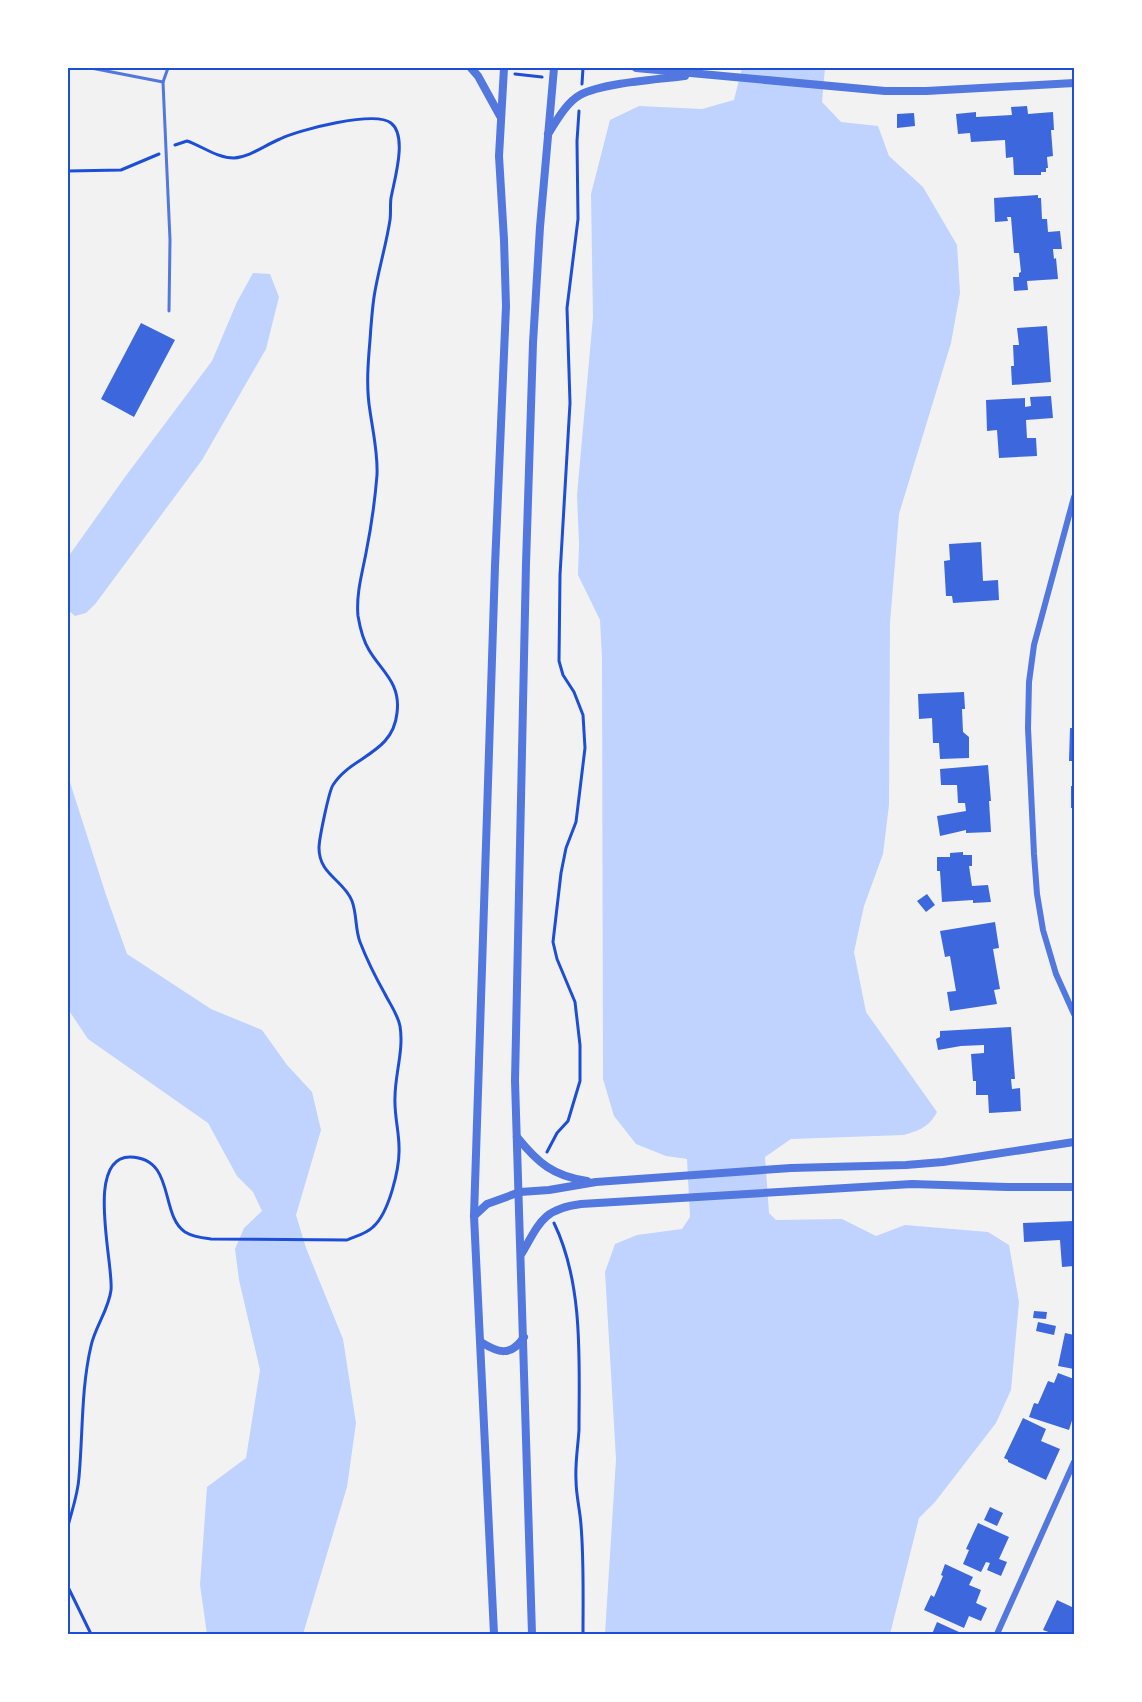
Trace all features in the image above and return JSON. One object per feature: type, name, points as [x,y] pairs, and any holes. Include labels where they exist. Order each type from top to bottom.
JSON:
[{"type":"street","points":[[471,68],[501,117]]},
{"type":"street","points":[[532,1635],[515,1081],[533,343],[547,134],[554,68]]},
{"type":"street","points":[[636,68],[885,91],[1074,83]]},
{"type":"street","points":[[494,1635],[474,1216],[506,306],[499,156],[507,71]]},
{"type":"street","points":[[547,134],[564,110],[580,95],[607,86],[699,74]]},
{"type":"street","points":[[1074,497],[1034,645],[1029,682],[1028,728],[1034,854],[1041,921],[1056,974],[1074,1014]]},
{"type":"street","points":[[517,1137],[547,1168],[568,1178],[596,1182]]},
{"type":"street","points":[[474,1216],[487,1204],[520,1192],[549,1190],[596,1182],[791,1168],[934,1163],[1074,1142]]},
{"type":"street","points":[[521,1253],[538,1226],[561,1206],[912,1184],[1074,1187]]},
{"type":"street","points":[[481,1342],[495,1352],[503,1352],[512,1350],[524,1337]]},
{"type":"street","points":[[997,1635],[1074,1462]]},
{"type":"lane","points":[[91,68],[164,82]]},
{"type":"lane","points":[[168,68],[164,82],[170,240],[169,310]]},
{"type":"path","points":[[507,71],[542,77]]},
{"type":"path","points":[[547,1168],[545,1156],[548,1148],[556,1133],[568,1121],[580,1081],[580,1045],[575,1002],[557,959],[553,942],[561,873],[566,848],[576,822],[585,748],[583,715],[574,692],[563,675],[559,661],[560,576],[570,403],[567,308],[578,219],[579,105]]},
{"type":"path","points":[[68,171],[121,170],[166,151],[178,142],[187,141],[219,156],[233,158],[245,155],[295,132],[379,118],[388,120],[394,126],[397,134],[396,177],[391,196],[391,216],[374,298],[370,336],[368,388],[377,471],[357,600],[362,633],[368,649],[394,686],[398,702],[397,715],[393,730],[382,744],[344,772],[333,784],[328,795],[319,846],[326,871],[349,894],[354,905],[356,931],[361,945],[400,1026],[394,1094],[400,1152],[398,1166],[386,1207],[374,1226],[361,1235],[347,1240],[196,1237],[185,1232],[172,1216],[165,1183],[159,1172],[150,1164],[130,1157],[121,1159],[112,1166],[106,1184],[105,1212],[105,1239],[111,1292],[91,1346],[82,1415],[79,1480],[68,1526]]},
{"type":"path","points":[[552,1212],[552,1220],[560,1236],[578,1307],[579,1432],[576,1484],[581,1526],[583,1635]]},
{"type":"path","points":[[68,1587],[91,1635]]},
{"type":"water","points":[[742,68],[825,68],[822,102],[841,122],[878,126],[889,156],[923,187],[957,245],[960,293],[951,343],[899,514],[890,623],[889,805],[883,854],[864,906],[854,952],[866,1012],[937,1112],[924,1127],[904,1135],[791,1139],[765,1157],[769,1213],[776,1220],[842,1219],[876,1236],[905,1225],[988,1232],[1009,1245],[1019,1302],[1011,1390],[996,1423],[935,1502],[919,1518],[890,1634],[605,1634],[616,1459],[605,1272],[615,1244],[637,1235],[682,1229],[690,1217],[687,1159],[666,1156],[636,1144],[614,1116],[603,1079],[602,658],[600,620],[578,575],[577,495],[593,317],[591,194],[610,120],[639,106],[702,109],[734,100]]},
{"type":"water","points":[[253,273],[270,274],[279,297],[266,349],[202,460],[96,603],[86,613],[75,616],[68,610],[68,557],[212,361],[237,302]]},
{"type":"water","points":[[68,776],[127,954],[211,1009],[262,1030],[287,1065],[312,1092],[321,1130],[296,1215],[306,1248],[343,1339],[356,1423],[347,1487],[303,1634],[207,1634],[200,1585],[207,1487],[246,1458],[260,1370],[239,1280],[235,1249],[244,1228],[262,1211],[253,1192],[237,1176],[208,1123],[88,1039],[68,1009]]},
{"type":"building","points":[[1027,106],[1028,114],[1053,112],[1054,130],[1051,130],[1053,156],[1047,157],[1048,168],[1046,172],[1041,172],[1041,175],[1014,175],[1013,157],[1006,158],[1005,140],[971,142],[970,133],[958,134],[956,114],[976,112],[976,117],[1012,115],[1011,107]]},
{"type":"building","points":[[914,113],[915,126],[897,128],[897,114]]},
{"type":"building","points":[[1038,195],[1038,198],[1041,198],[1042,219],[1047,219],[1048,232],[1060,231],[1062,249],[1053,249],[1058,279],[1027,281],[1028,290],[1014,291],[1013,277],[1019,277],[1021,272],[1019,253],[1014,253],[1011,217],[1007,217],[1008,221],[995,222],[994,198]]},
{"type":"building","points":[[141,323],[175,340],[134,417],[101,399]]},
{"type":"building","points":[[1047,326],[1051,382],[1012,385],[1013,345],[1019,345],[1017,328]]},
{"type":"building","points":[[1051,396],[1053,418],[1026,420],[1027,438],[1036,438],[1037,456],[999,458],[997,430],[987,431],[986,400],[1025,398],[1025,407],[1031,406],[1030,397]]},
{"type":"building","points":[[981,542],[983,581],[998,580],[999,600],[953,603],[952,596],[946,596],[944,561],[950,560],[949,544]]},
{"type":"building","points":[[964,692],[963,732],[969,737],[969,758],[940,759],[939,743],[933,743],[932,718],[919,719],[918,694]]},
{"type":"building","points":[[1070,728],[1074,728],[1074,761],[1069,761]]},
{"type":"building","points":[[988,765],[991,832],[966,833],[966,830],[940,836],[937,816],[966,811],[965,803],[958,803],[957,785],[941,785],[940,769]]},
{"type":"building","points":[[1071,786],[1074,786],[1074,808],[1071,808]]},
{"type":"building","points":[[963,852],[963,855],[972,855],[972,866],[969,866],[972,886],[988,885],[991,902],[973,903],[973,900],[942,902],[937,857],[950,857],[950,853]]},
{"type":"building","points":[[927,894],[935,905],[926,912],[917,901]]},
{"type":"building","points":[[995,922],[999,948],[993,949],[1000,989],[994,990],[997,1004],[950,1011],[947,992],[956,991],[950,956],[945,957],[940,931]]},
{"type":"building","points":[[1011,1027],[1015,1079],[1011,1079],[1012,1089],[1020,1088],[1021,1111],[989,1113],[988,1095],[976,1095],[971,1054],[984,1053],[984,1045],[938,1050],[936,1039],[940,1037],[940,1031]]},
{"type":"building","points":[[1074,1221],[1074,1266],[1062,1267],[1060,1240],[1024,1242],[1023,1223]]},
{"type":"building","points":[[1034,1311],[1047,1312],[1046,1319],[1033,1318]]},
{"type":"building","points":[[1038,1322],[1056,1326],[1054,1335],[1036,1331]]},
{"type":"building","points":[[1065,1333],[1074,1335],[1074,1369],[1058,1366]]},
{"type":"building","points":[[1058,1373],[1074,1379],[1074,1414],[1069,1430],[1029,1417],[1034,1403],[1038,1404],[1048,1381],[1054,1383]]},
{"type":"building","points":[[1023,1418],[1046,1429],[1041,1441],[1060,1449],[1046,1480],[1004,1458]]},
{"type":"building","points":[[990,1507],[1003,1513],[997,1526],[984,1520]]},
{"type":"building","points":[[978,1523],[1009,1537],[999,1559],[1007,1562],[1001,1576],[987,1570],[990,1563],[986,1562],[981,1572],[963,1564],[969,1550],[966,1549]]},
{"type":"building","points":[[945,1564],[973,1577],[969,1585],[981,1590],[976,1603],[987,1608],[981,1621],[969,1616],[964,1628],[924,1610],[931,1595],[934,1597],[943,1576],[941,1575]]},
{"type":"building","points":[[1057,1600],[1074,1608],[1072,1634],[1054,1634],[1043,1630]]},
{"type":"building","points":[[937,1622],[959,1632],[958,1634],[932,1634]]}]
